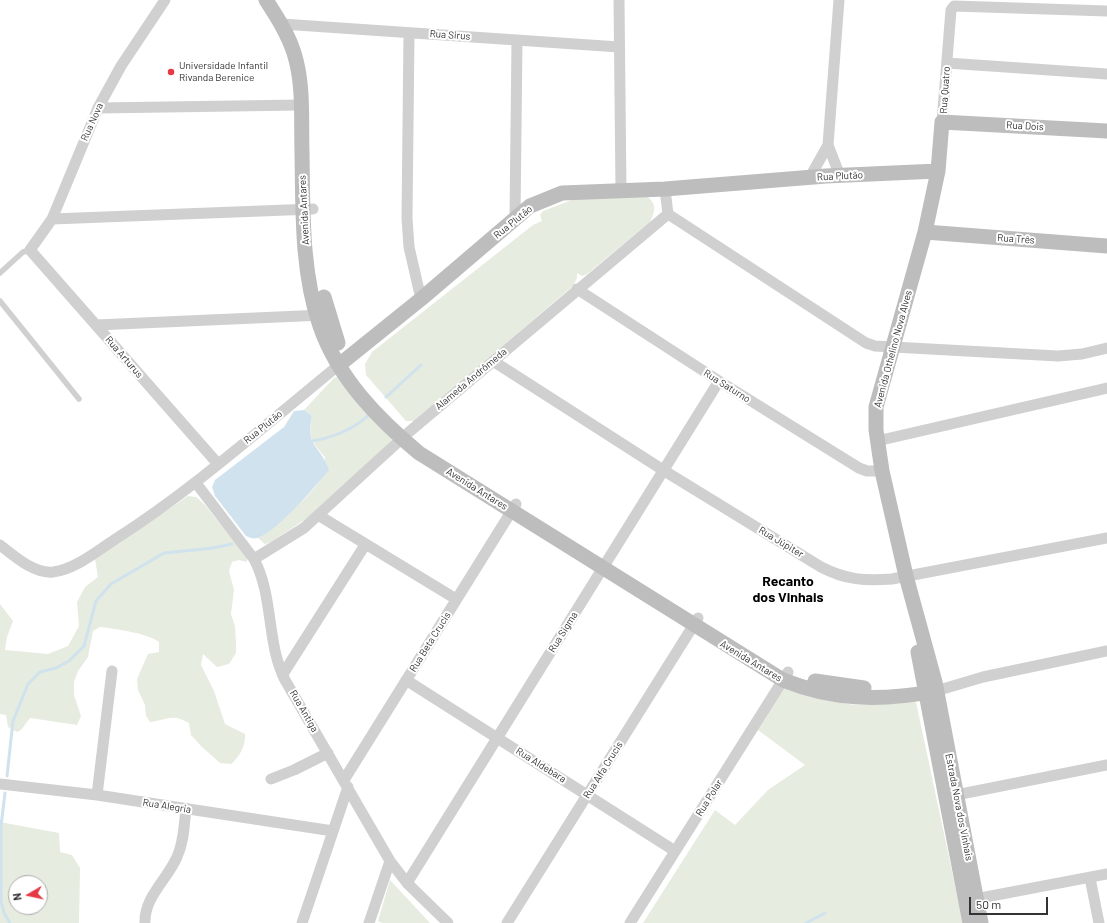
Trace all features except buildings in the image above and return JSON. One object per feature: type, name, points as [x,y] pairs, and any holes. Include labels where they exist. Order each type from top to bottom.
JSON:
[{"type":"street","name":"Rua Nova","points":[[30,250],[52,219],[98,108],[120,66],[165,0]]},
{"type":"street","name":"Avenida Antares","points":[[266,0],[288,24]]},
{"type":"street","name":"Avenida Antares","points":[[278,0],[288,24],[295,55],[302,67],[310,104],[308,267],[323,315],[328,343],[343,362],[367,404],[405,435],[419,453],[514,507],[696,622],[809,690],[850,698],[883,698],[1107,651]]},
{"type":"street","points":[[619,0],[621,190]]},
{"type":"street","points":[[810,177],[828,145],[839,0]]},
{"type":"street","name":"Rua Quatro","points":[[938,171],[951,10],[957,5],[1107,11]]},
{"type":"street","name":"Rua Sirus","points":[[288,24],[619,46]]},
{"type":"street","points":[[409,33],[407,218],[409,248],[421,299]]},
{"type":"street","points":[[515,218],[517,40]]},
{"type":"street","points":[[947,63],[1107,74]]},
{"type":"street","name":"Avenida Antares","points":[[302,67],[301,105],[308,209]]},
{"type":"street","points":[[98,108],[301,105]]},
{"type":"street","name":"Rua Dois","points":[[942,122],[1107,131]]},
{"type":"street","points":[[828,145],[840,176]]},
{"type":"street","name":"Rua Plutão","points":[[0,545],[35,569],[48,572],[59,570],[83,560],[151,515],[196,482],[421,299],[530,206],[562,193],[666,189],[810,177],[938,171]]},
{"type":"street","name":"Avenida Othelino Nova Alves","points":[[930,687],[882,471],[877,441],[876,407],[925,232],[938,171]]},
{"type":"street","points":[[666,189],[668,214],[866,343],[875,346],[1058,356],[1082,354],[1107,348]]},
{"type":"street","points":[[52,219],[308,209]]},
{"type":"street","name":"Alameda Andrômeda","points":[[254,559],[299,531],[405,435],[668,214]]},
{"type":"street","name":"Rua Três","points":[[925,232],[1107,246]]},
{"type":"street","name":"Rua Arturus","points":[[30,250],[218,464]]},
{"type":"street","name":"Rua Saturno","points":[[577,289],[719,381],[859,468],[867,471],[882,471]]},
{"type":"street","points":[[96,325],[323,315]]},
{"type":"street","name":"Rua Júpiter","points":[[493,361],[664,470],[831,572],[856,580],[892,579],[1107,538]]},
{"type":"street","name":"Rua Sigma","points":[[407,884],[719,381]]},
{"type":"street","points":[[877,441],[1107,388]]},
{"type":"street","name":"Rua Antiga","points":[[196,482],[254,559],[263,578],[274,646],[282,674],[390,862],[407,884],[443,921]]},
{"type":"street","name":"Rua Beta Crucis","points":[[302,923],[333,831],[346,784],[406,680],[514,507]]},
{"type":"street","points":[[318,515],[456,599]]},
{"type":"street","points":[[282,674],[365,545]]},
{"type":"street","name":"Rua Alfa Crucis","points":[[507,923],[696,622]]},
{"type":"street","points":[[97,795],[112,671]]},
{"type":"street","name":"Rua Polar","points":[[630,923],[786,676]]},
{"type":"street","name":"Rua Aldebara","points":[[406,680],[675,851]]},
{"type":"street","name":"Estrada Nova dos Vinhais","points":[[930,687],[971,899],[981,923]]},
{"type":"street","points":[[271,779],[294,770],[328,753]]},
{"type":"street","points":[[951,796],[1107,765]]},
{"type":"street","name":"Rua Alegria","points":[[0,784],[97,795],[333,831]]},
{"type":"street","points":[[145,923],[148,904],[178,856],[183,839],[186,808]]},
{"type":"street","points":[[369,923],[390,862]]},
{"type":"street","points":[[971,899],[1107,874]]},
{"type":"street","points":[[1090,878],[1099,923]]},
{"type":"street","name":"Estrada Nova dos Vinhais","points":[[970,923],[971,899]]},
{"type":"lane","points":[[0,273],[23,252],[30,250]]},
{"type":"lane","points":[[0,301],[79,399]]},
{"type":"shaded area","points":[[645,195],[652,201],[654,207],[650,222],[587,274],[582,276],[577,273],[577,278],[573,286],[414,421],[406,421],[366,375],[365,364],[372,352],[533,225],[542,221],[540,215],[543,211],[577,198]]},
{"type":"shaded area","points":[[339,376],[392,438],[390,445],[315,513],[271,542],[265,544],[258,538],[301,502],[323,476],[325,457],[316,447],[312,438],[310,429],[312,416],[304,410],[334,378]]},
{"type":"shaded area","points":[[188,496],[196,497],[204,504],[247,557],[247,562],[239,560],[232,562],[229,571],[234,590],[231,614],[235,626],[236,653],[229,664],[217,667],[203,654],[201,665],[214,691],[225,724],[245,734],[243,747],[237,758],[231,764],[220,763],[191,735],[189,723],[183,720],[178,718],[170,718],[150,722],[146,716],[145,705],[138,690],[137,679],[148,654],[159,652],[159,642],[147,636],[123,630],[100,627],[93,631],[88,657],[78,671],[74,682],[74,695],[81,716],[77,725],[30,718],[21,730],[17,732],[8,727],[6,715],[0,714],[0,604],[13,621],[7,637],[5,650],[48,654],[68,646],[79,626],[77,602],[85,587],[98,577],[95,559]]},
{"type":"shaded area","points":[[785,686],[824,699],[856,705],[873,705],[913,700],[916,702],[963,923],[643,923],[715,810],[735,825],[768,790],[805,765],[758,730]]},
{"type":"shaded area","points":[[0,822],[59,833],[60,852],[72,855],[80,868],[79,923],[0,923]]},
{"type":"shaded area","points":[[390,880],[430,923],[382,923],[378,921]]},
{"type":"water","points":[[304,410],[312,416],[310,434],[314,445],[322,455],[329,470],[315,487],[276,526],[258,538],[247,537],[215,496],[212,487],[215,480],[284,427],[294,411]]},
{"type":"waterway","points":[[386,397],[421,365]]},
{"type":"waterway","points":[[311,441],[327,438],[349,429],[369,415]]},
{"type":"waterway","points":[[7,776],[13,721],[28,684],[40,672],[56,668],[69,661],[84,646],[96,601],[111,584],[164,553],[213,548],[232,544]]},
{"type":"waterway","points":[[5,793],[1,826],[1,901],[4,913],[10,923]]},
{"type":"waterway","points":[[806,923],[825,913]]},
{"type":"place","name":"Universidade Infantil Rivanda Berenice","points":[[171,72]]},
{"type":"district","name":"Recanto dos Vinhais","points":[[788,590]]}]
